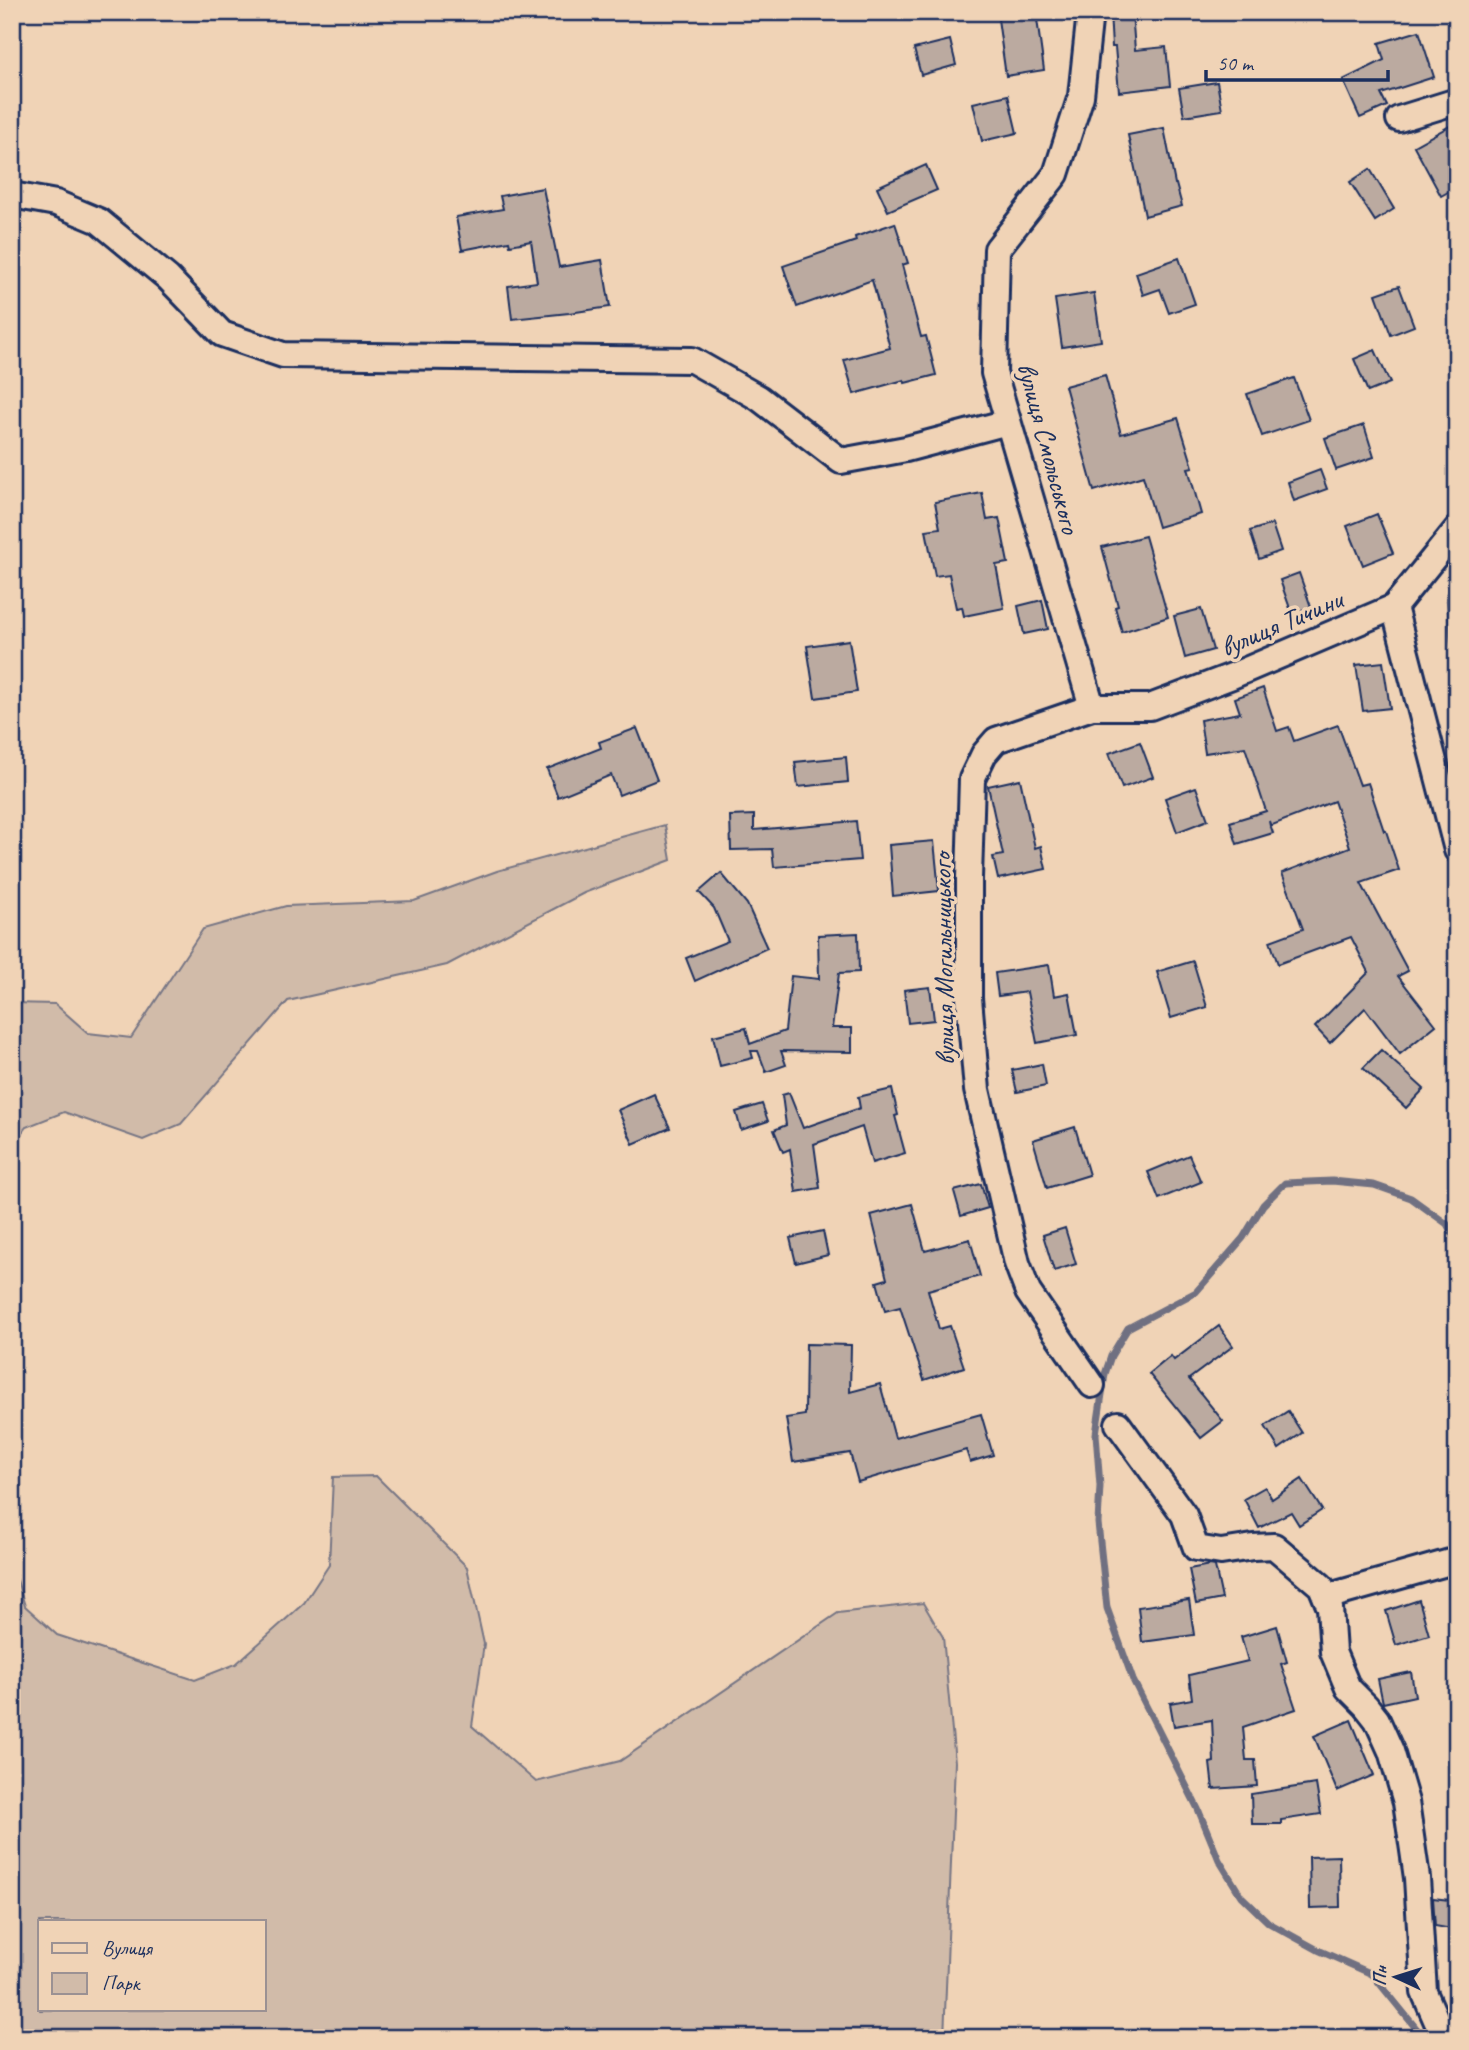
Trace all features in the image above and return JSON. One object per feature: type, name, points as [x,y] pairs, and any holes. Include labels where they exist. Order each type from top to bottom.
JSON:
[{"type":"street","name":"вулиця Смольського","points":[[1090,12],[1081,96],[1056,174],[997,249],[994,373],[1092,707]]},
{"type":"street","points":[[1399,119],[1457,101]]},
{"type":"street","points":[[12,195],[56,203],[99,221],[168,278],[222,334],[283,355],[692,360],[759,398],[841,460],[906,449],[1007,422]]},
{"type":"street","name":"вулиця Тичини","points":[[1092,707],[1150,707],[1232,676],[1394,607],[1457,529]]},
{"type":"street","points":[[1394,607],[1457,850]]},
{"type":"street","name":"вулиця Могильницького","points":[[1092,707],[996,740],[984,754],[972,779],[969,878],[969,998],[977,1090],[1017,1263],[1028,1292],[1092,1385]]},
{"type":"street","points":[[1118,1424],[1184,1515],[1196,1548],[1221,1552],[1274,1546],[1321,1586],[1330,1608],[1333,1652],[1348,1688],[1377,1720],[1391,1751],[1406,1802],[1417,1878],[1424,1992],[1444,2038]]},
{"type":"street","points":[[1326,1597],[1457,1560]]},
{"type":"green space","points":[[665,825],[671,860],[584,893],[447,965],[288,1001],[181,1124],[143,1140],[64,1112],[26,1127],[12,1145],[12,1003],[55,1004],[88,1033],[131,1038],[203,929],[286,906],[414,901],[497,871]]},
{"type":"green space","points":[[376,1476],[467,1567],[484,1644],[472,1726],[536,1782],[620,1761],[838,1613],[923,1603],[943,1637],[955,1762],[944,2038],[12,2038],[12,1564],[25,1606],[57,1635],[195,1680],[236,1664],[304,1603],[329,1565],[333,1477]]},
{"type":"building","points":[[997,12],[1036,12],[1044,70],[1006,76]]},
{"type":"building","points":[[1110,12],[1132,12],[1135,50],[1166,47],[1170,86],[1119,92]]},
{"type":"building","points":[[1419,31],[1434,77],[1381,94],[1387,106],[1360,118],[1343,80],[1384,60],[1379,43]]},
{"type":"building","points":[[950,40],[956,65],[921,75],[914,49]]},
{"type":"building","points":[[1217,82],[1222,110],[1184,116],[1179,88]]},
{"type":"building","points":[[1008,95],[1017,133],[982,141],[973,103]]},
{"type":"building","points":[[1457,122],[1457,187],[1441,196],[1414,146]]},
{"type":"building","points":[[1164,128],[1182,206],[1145,216],[1128,135]]},
{"type":"building","points":[[926,165],[937,190],[888,211],[877,187]]},
{"type":"building","points":[[1370,169],[1394,209],[1375,221],[1350,182]]},
{"type":"building","points":[[543,188],[559,267],[602,260],[610,307],[512,319],[508,286],[537,282],[531,241],[510,245],[509,241],[462,250],[456,217],[503,209],[500,196]]},
{"type":"building","points":[[895,223],[908,263],[902,265],[921,337],[926,336],[936,375],[905,383],[904,380],[854,394],[844,360],[890,348],[872,280],[797,307],[783,266],[856,241],[855,237]]},
{"type":"building","points":[[1179,258],[1195,304],[1169,313],[1160,289],[1143,295],[1136,273]]},
{"type":"building","points":[[1399,286],[1414,326],[1391,335],[1376,294]]},
{"type":"building","points":[[1094,293],[1101,341],[1062,347],[1055,299]]},
{"type":"building","points":[[1375,350],[1390,383],[1368,392],[1354,359]]},
{"type":"building","points":[[1105,375],[1121,434],[1178,418],[1193,467],[1188,468],[1201,514],[1158,527],[1143,476],[1094,491],[1065,386]]},
{"type":"building","points":[[1294,378],[1309,420],[1262,436],[1247,394]]},
{"type":"building","points":[[1364,425],[1374,457],[1336,470],[1325,438]]},
{"type":"building","points":[[1320,470],[1327,489],[1294,501],[1288,482]]},
{"type":"building","points":[[982,493],[987,520],[999,518],[1008,563],[996,565],[1004,608],[964,616],[962,607],[956,608],[949,574],[935,576],[926,530],[940,528],[935,502]]},
{"type":"building","points":[[1377,514],[1393,553],[1363,565],[1347,526]]},
{"type":"building","points":[[1272,524],[1281,551],[1259,559],[1250,531]]},
{"type":"building","points":[[1145,536],[1168,617],[1122,632],[1102,547]]},
{"type":"building","points":[[1299,573],[1311,607],[1292,614],[1280,580]]},
{"type":"building","points":[[1042,600],[1048,629],[1024,634],[1018,606]]},
{"type":"building","points":[[1201,609],[1213,650],[1185,658],[1174,616]]},
{"type":"building","points":[[849,640],[857,692],[815,698],[807,646]]},
{"type":"building","points":[[1383,662],[1390,708],[1363,711],[1356,665]]},
{"type":"building","points":[[1263,688],[1277,731],[1289,727],[1294,741],[1338,725],[1360,785],[1368,783],[1386,831],[1399,870],[1361,883],[1408,971],[1398,976],[1436,1025],[1400,1054],[1365,1008],[1330,1043],[1315,1027],[1369,972],[1351,937],[1278,964],[1270,941],[1303,929],[1282,873],[1350,847],[1334,801],[1271,826],[1273,833],[1237,844],[1230,822],[1266,811],[1245,747],[1205,753],[1200,720],[1240,713],[1235,698]]},
{"type":"building","points":[[637,728],[657,780],[619,795],[611,775],[558,797],[547,769],[601,748],[599,742]]},
{"type":"building","points":[[1140,742],[1153,777],[1122,788],[1109,753]]},
{"type":"building","points":[[846,757],[848,782],[798,787],[795,762]]},
{"type":"building","points":[[1020,779],[1035,848],[1041,846],[1046,869],[998,879],[993,857],[1003,855],[988,786]]},
{"type":"building","points":[[1196,787],[1208,820],[1177,832],[1165,798]]},
{"type":"building","points":[[754,815],[754,830],[856,821],[860,860],[774,867],[772,849],[731,850],[730,816]]},
{"type":"building","points":[[934,841],[939,891],[893,896],[889,845]]},
{"type":"building","points":[[721,873],[747,904],[767,948],[695,981],[686,958],[728,941],[714,908],[699,892]]},
{"type":"building","points":[[858,933],[859,972],[839,973],[832,1028],[852,1028],[852,1052],[781,1051],[786,1065],[766,1072],[758,1051],[751,1051],[753,1058],[720,1066],[713,1036],[746,1028],[750,1044],[785,1031],[791,976],[819,979],[818,935]]},
{"type":"building","points":[[1193,961],[1207,1007],[1171,1018],[1157,972]]},
{"type":"building","points":[[1049,965],[1054,996],[1069,993],[1077,1035],[1037,1043],[1027,992],[998,996],[995,973]]},
{"type":"building","points":[[930,987],[934,1020],[908,1023],[904,990]]},
{"type":"building","points":[[1381,1050],[1424,1089],[1406,1108],[1363,1068]]},
{"type":"building","points":[[1042,1064],[1046,1086],[1017,1092],[1012,1070]]},
{"type":"building","points":[[892,1089],[898,1115],[895,1116],[905,1153],[872,1163],[862,1127],[814,1144],[820,1188],[796,1192],[790,1149],[783,1152],[774,1130],[786,1125],[782,1095],[789,1093],[803,1128],[860,1108],[858,1097]]},
{"type":"building","points":[[654,1094],[670,1128],[633,1144],[618,1110]]},
{"type":"building","points":[[762,1104],[768,1121],[741,1130],[736,1112]]},
{"type":"building","points":[[1075,1127],[1089,1175],[1047,1188],[1033,1140]]},
{"type":"building","points":[[1189,1155],[1201,1182],[1159,1199],[1148,1172]]},
{"type":"building","points":[[981,1184],[988,1208],[961,1216],[954,1191]]},
{"type":"building","points":[[912,1204],[925,1251],[970,1239],[980,1276],[928,1290],[939,1329],[950,1326],[964,1367],[924,1380],[900,1307],[885,1311],[877,1282],[887,1279],[871,1215]]},
{"type":"building","points":[[1065,1228],[1076,1264],[1054,1271],[1043,1235]]},
{"type":"building","points":[[823,1231],[828,1255],[796,1263],[790,1238]]},
{"type":"building","points":[[1219,1326],[1233,1346],[1189,1379],[1223,1421],[1201,1438],[1149,1374],[1171,1356],[1174,1360]]},
{"type":"building","points":[[806,1344],[851,1345],[850,1392],[880,1384],[895,1438],[981,1414],[993,1455],[970,1462],[966,1450],[858,1482],[850,1453],[793,1462],[786,1418],[805,1415]]},
{"type":"building","points":[[1288,1411],[1302,1433],[1279,1449],[1265,1426]]},
{"type":"building","points":[[1302,1479],[1322,1510],[1299,1525],[1291,1512],[1259,1528],[1244,1499],[1265,1487],[1272,1499]]},
{"type":"building","points":[[1215,1566],[1222,1599],[1196,1604],[1189,1569]]},
{"type":"building","points":[[1189,1600],[1194,1635],[1142,1642],[1138,1607]]},
{"type":"building","points":[[1419,1600],[1429,1635],[1396,1645],[1386,1611]]},
{"type":"building","points":[[1277,1626],[1287,1662],[1281,1664],[1296,1709],[1243,1727],[1246,1760],[1255,1760],[1257,1786],[1213,1789],[1210,1763],[1214,1762],[1212,1720],[1174,1726],[1170,1703],[1192,1699],[1189,1675],[1248,1661],[1241,1637]]},
{"type":"building","points":[[1411,1672],[1415,1696],[1383,1703],[1378,1679]]},
{"type":"building","points":[[1351,1720],[1374,1775],[1337,1791],[1314,1736]]},
{"type":"building","points":[[1316,1784],[1321,1814],[1281,1820],[1281,1824],[1252,1824],[1251,1794]]},
{"type":"building","points":[[1339,1856],[1340,1907],[1310,1908],[1309,1857]]},
{"type":"building","points":[[1433,1898],[1457,1901],[1457,1930],[1435,1926]]},
{"type":"waterway","points":[[1457,578],[1449,597],[1457,685]]},
{"type":"waterway","points":[[1424,2038],[1372,1974],[1318,1950],[1269,1923],[1241,1896],[1219,1860],[1198,1809],[1133,1680],[1107,1608],[1098,1523],[1100,1486],[1096,1434],[1105,1374],[1111,1356],[1128,1328],[1196,1292],[1243,1238],[1263,1205],[1285,1183],[1332,1181],[1374,1185],[1411,1198],[1447,1224],[1457,1242]]}]
